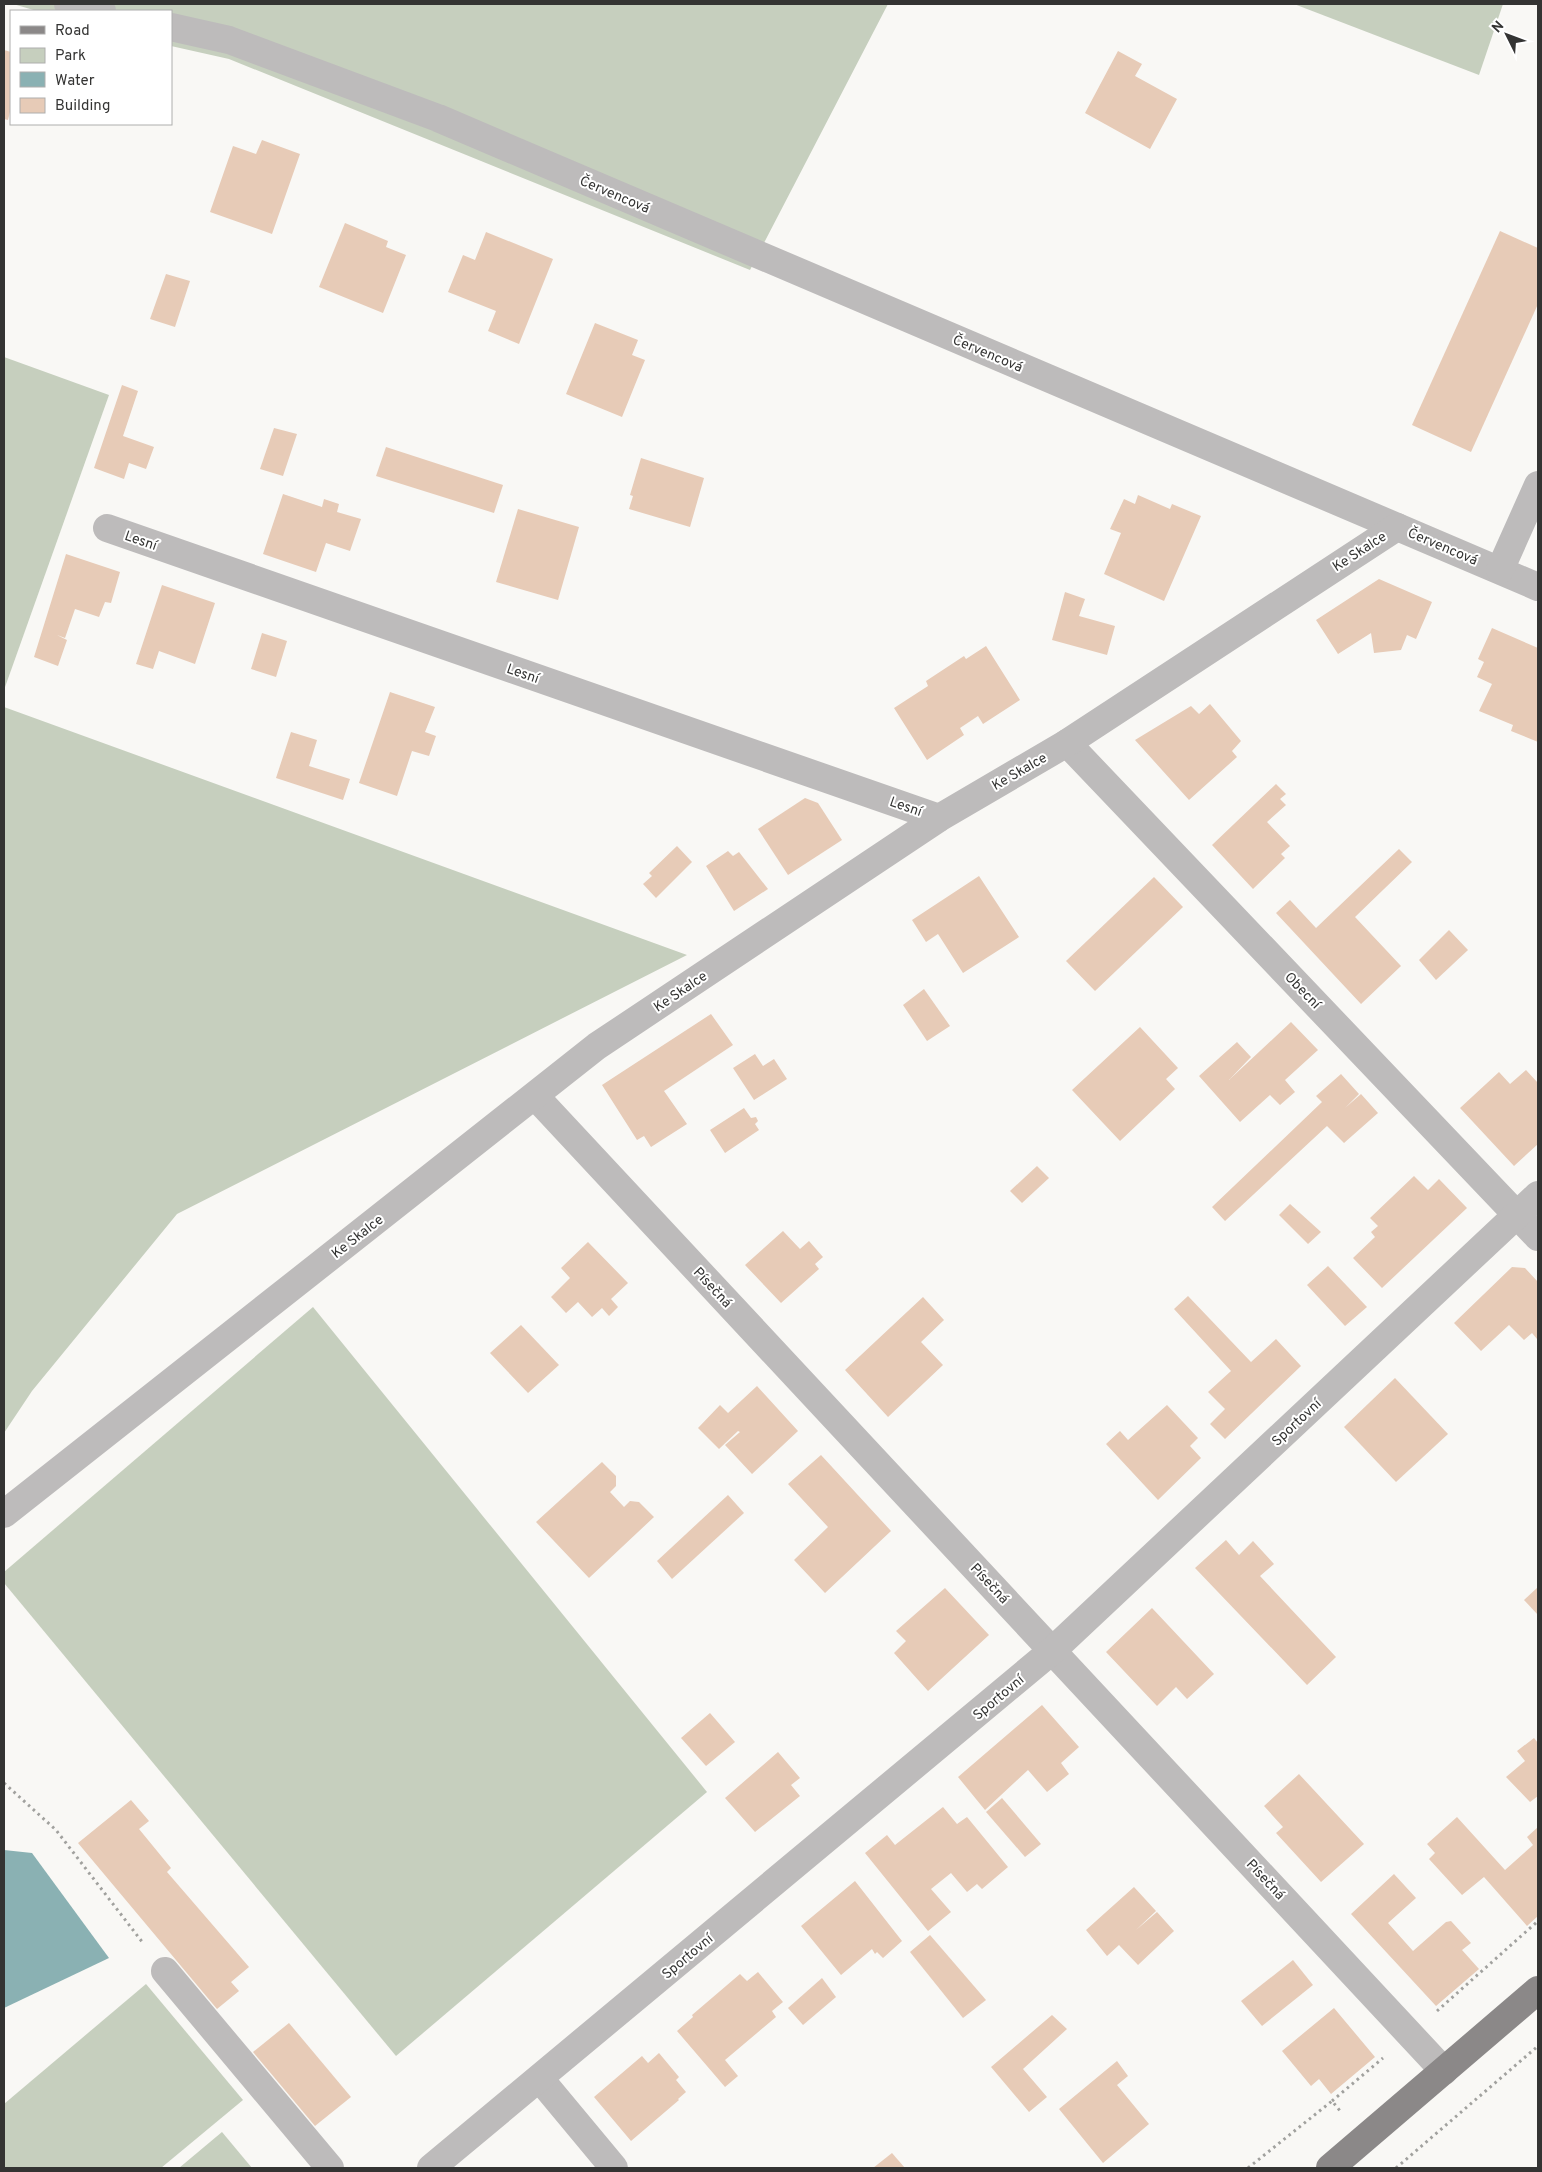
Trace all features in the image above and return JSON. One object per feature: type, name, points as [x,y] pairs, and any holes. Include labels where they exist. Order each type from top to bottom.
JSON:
[{"type":"main road","points":[[1330,2168],[1538,1990]]},
{"type":"street","points":[[68,4],[97,10]]},
{"type":"street","name":"Červencová","points":[[172,27],[229,40],[438,118],[1538,587]]},
{"type":"street","points":[[1500,570],[1538,485]]},
{"type":"street","name":"Ke Skalce","points":[[4,1514],[597,1046],[939,818],[1067,743],[1397,527]]},
{"type":"street","name":"Lesní","points":[[107,528],[939,818]]},
{"type":"street","name":"Obecní","points":[[1067,743],[1538,1237]]},
{"type":"street","name":"Písečná","points":[[535,1096],[1444,2071]]},
{"type":"street","name":"Sportovní","points":[[431,2168],[1053,1650],[1538,1195]]},
{"type":"street","points":[[165,1971],[330,2168]]},
{"type":"street","points":[[540,2079],[614,2168]]},
{"type":"path","points":[[4,1782],[56,1830],[165,1971]]},
{"type":"path","points":[[1396,2168],[1538,2046]]},
{"type":"path","points":[[1248,2168],[1332,2101],[1346,2117]]},
{"type":"green space","points":[[13,4],[888,4],[750,270],[229,59],[172,46],[172,10],[34,10]]},
{"type":"green space","points":[[1294,4],[1503,4],[1479,75]]},
{"type":"green space","points":[[4,357],[109,395],[4,690]]},
{"type":"green space","points":[[4,707],[687,955],[177,1214],[32,1391],[4,1433]]},
{"type":"green space","points":[[313,1307],[707,1792],[396,2056],[4,1583],[4,1572]]},
{"type":"green space","points":[[146,1984],[243,2100],[161,2168],[4,2168],[4,2104]]},
{"type":"green space","points":[[222,2132],[252,2168],[179,2168]]},
{"type":"water","points":[[4,1850],[32,1853],[109,1958],[4,2008]]},
{"type":"building","points":[[4,50],[10,52],[10,112],[8,120],[4,119]]},
{"type":"building","points":[[1118,51],[1142,64],[1135,76],[1177,99],[1150,149],[1085,113]]},
{"type":"building","points":[[262,140],[300,154],[272,234],[210,212],[233,146],[256,154]]},
{"type":"building","points":[[345,223],[388,241],[386,247],[406,255],[383,313],[319,287]]},
{"type":"building","points":[[1500,231],[1538,248],[1538,304],[1471,452],[1412,425]]},
{"type":"building","points":[[486,232],[553,259],[519,344],[488,331],[496,311],[448,292],[463,255],[475,260]]},
{"type":"building","points":[[166,274],[190,281],[175,327],[150,319]]},
{"type":"building","points":[[595,323],[638,340],[632,355],[645,360],[622,417],[566,394]]},
{"type":"building","points":[[122,385],[138,391],[123,436],[154,447],[146,469],[129,463],[124,479],[94,468]]},
{"type":"building","points":[[274,428],[297,434],[283,476],[260,469]]},
{"type":"building","points":[[386,447],[503,485],[494,513],[376,476]]},
{"type":"building","points":[[641,458],[704,478],[690,527],[629,509],[633,496],[630,495]]},
{"type":"building","points":[[283,494],[322,507],[324,499],[339,504],[337,512],[361,519],[350,551],[326,543],[316,572],[263,554]]},
{"type":"building","points":[[1138,495],[1170,509],[1172,504],[1201,516],[1164,601],[1104,574],[1121,533],[1110,529],[1124,499],[1135,504]]},
{"type":"building","points":[[518,509],[579,527],[558,600],[496,582]]},
{"type":"building","points":[[66,554],[120,572],[111,603],[105,602],[99,617],[75,609],[65,638],[57,635],[67,640],[58,666],[34,657]]},
{"type":"building","points":[[1379,579],[1432,602],[1416,639],[1407,635],[1401,650],[1374,653],[1371,633],[1338,654],[1316,620]]},
{"type":"building","points":[[162,585],[215,603],[195,664],[159,651],[153,669],[136,664]]},
{"type":"building","points":[[1065,592],[1085,599],[1079,616],[1115,626],[1107,655],[1052,640]]},
{"type":"building","points":[[1492,628],[1538,648],[1538,742],[1511,731],[1513,725],[1479,711],[1492,684],[1477,677],[1484,662],[1478,659]]},
{"type":"building","points":[[262,633],[287,641],[276,677],[251,669]]},
{"type":"building","points":[[986,646],[1020,700],[983,724],[978,716],[960,728],[964,735],[927,760],[894,708],[928,686],[926,681],[964,656],[966,659]]},
{"type":"building","points":[[390,692],[435,707],[425,732],[436,736],[429,756],[412,751],[397,796],[359,783]]},
{"type":"building","points":[[1210,704],[1241,741],[1232,751],[1237,757],[1189,800],[1135,740],[1191,706],[1199,714]]},
{"type":"building","points":[[291,732],[317,740],[309,766],[350,779],[343,800],[276,778]]},
{"type":"building","points":[[1276,784],[1286,794],[1280,799],[1286,805],[1267,822],[1290,846],[1281,854],[1285,858],[1253,889],[1212,845]]},
{"type":"building","points":[[805,798],[818,803],[842,840],[788,875],[758,829]]},
{"type":"building","points":[[677,846],[692,862],[656,898],[643,884],[652,876],[649,873]]},
{"type":"building","points":[[1399,849],[1412,862],[1355,917],[1401,966],[1361,1004],[1276,913],[1290,900],[1316,928]]},
{"type":"building","points":[[728,851],[733,856],[739,852],[768,889],[734,911],[706,866]]},
{"type":"building","points":[[979,876],[1019,937],[963,973],[938,934],[926,942],[912,920]]},
{"type":"building","points":[[1154,877],[1183,907],[1095,991],[1066,961]]},
{"type":"building","points":[[1449,930],[1468,950],[1436,980],[1419,960]]},
{"type":"building","points":[[924,989],[950,1026],[927,1041],[903,1005]]},
{"type":"building","points":[[711,1014],[733,1045],[664,1091],[687,1124],[651,1147],[644,1136],[637,1140],[602,1085]]},
{"type":"building","points":[[1291,1022],[1318,1050],[1285,1080],[1295,1092],[1280,1105],[1270,1095],[1240,1122],[1199,1076],[1237,1042],[1251,1057],[1229,1080]]},
{"type":"building","points":[[1140,1027],[1178,1068],[1166,1079],[1175,1089],[1120,1141],[1072,1090]]},
{"type":"building","points":[[755,1054],[763,1066],[774,1059],[787,1079],[754,1100],[733,1068]]},
{"type":"building","points":[[1526,1070],[1538,1083],[1538,1144],[1514,1166],[1460,1108],[1499,1072],[1510,1084]]},
{"type":"building","points":[[1341,1074],[1359,1094],[1345,1108],[1361,1094],[1378,1113],[1344,1143],[1327,1126],[1225,1221],[1212,1207],[1322,1102],[1316,1096]]},
{"type":"building","points":[[744,1108],[751,1118],[756,1117],[758,1121],[755,1124],[759,1130],[725,1153],[710,1130]]},
{"type":"building","points":[[1037,1166],[1049,1178],[1022,1203],[1010,1191]]},
{"type":"building","points":[[1414,1176],[1428,1190],[1439,1179],[1467,1208],[1382,1288],[1353,1258],[1375,1237],[1371,1232],[1378,1226],[1370,1218]]},
{"type":"building","points":[[1290,1204],[1321,1232],[1308,1244],[1279,1215]]},
{"type":"building","points":[[783,1231],[800,1249],[809,1241],[823,1257],[815,1264],[819,1269],[781,1303],[745,1265]]},
{"type":"building","points":[[588,1242],[628,1283],[611,1299],[618,1307],[609,1316],[602,1308],[592,1317],[578,1302],[566,1313],[551,1297],[570,1278],[561,1268]]},
{"type":"building","points":[[1328,1266],[1367,1307],[1345,1326],[1307,1285]]},
{"type":"building","points":[[1512,1267],[1525,1268],[1538,1282],[1538,1338],[1532,1333],[1524,1340],[1509,1325],[1481,1351],[1454,1323]]},
{"type":"building","points":[[1188,1296],[1251,1362],[1276,1339],[1301,1366],[1225,1439],[1210,1424],[1225,1409],[1208,1392],[1231,1371],[1174,1309]]},
{"type":"building","points":[[923,1297],[944,1320],[921,1342],[943,1365],[888,1417],[845,1370]]},
{"type":"building","points":[[521,1325],[559,1365],[528,1393],[490,1353]]},
{"type":"building","points":[[1395,1378],[1448,1434],[1396,1482],[1344,1427]]},
{"type":"building","points":[[757,1386],[798,1431],[752,1474],[725,1445],[740,1432],[738,1431],[719,1449],[698,1428],[720,1405],[728,1413]]},
{"type":"building","points":[[1167,1405],[1198,1438],[1190,1446],[1201,1458],[1158,1500],[1106,1444],[1120,1431],[1128,1440]]},
{"type":"building","points":[[821,1455],[891,1531],[825,1593],[794,1560],[828,1527],[788,1484]]},
{"type":"building","points":[[602,1462],[616,1476],[616,1486],[610,1492],[624,1507],[630,1501],[639,1502],[654,1517],[589,1578],[536,1522]]},
{"type":"building","points":[[728,1495],[744,1513],[672,1579],[657,1561]]},
{"type":"building","points":[[1226,1540],[1239,1555],[1253,1541],[1274,1564],[1260,1576],[1336,1657],[1307,1685],[1195,1568]]},
{"type":"building","points":[[1538,1587],[1538,1615],[1524,1600]]},
{"type":"building","points":[[945,1588],[989,1635],[928,1691],[894,1653],[906,1641],[896,1631]]},
{"type":"building","points":[[1152,1608],[1214,1674],[1187,1699],[1176,1687],[1157,1706],[1106,1652]]},
{"type":"building","points":[[1042,1705],[1079,1747],[1061,1763],[1069,1774],[1047,1792],[1028,1770],[985,1810],[958,1777]]},
{"type":"building","points":[[710,1713],[735,1742],[706,1766],[681,1738]]},
{"type":"building","points":[[1534,1738],[1538,1743],[1538,1796],[1530,1802],[1506,1777],[1525,1761],[1517,1751]]},
{"type":"building","points":[[778,1752],[800,1778],[791,1785],[800,1796],[755,1832],[725,1798]]},
{"type":"building","points":[[1299,1774],[1364,1844],[1321,1882],[1276,1833],[1283,1827],[1264,1806]]},
{"type":"building","points":[[1002,1798],[1041,1844],[1025,1857],[986,1812]]},
{"type":"building","points":[[131,1800],[149,1821],[139,1829],[171,1868],[167,1872],[249,1967],[231,1982],[239,1991],[217,2009],[78,1843]]},
{"type":"building","points":[[943,1807],[957,1824],[967,1817],[1008,1867],[982,1889],[977,1884],[967,1892],[951,1873],[931,1889],[951,1912],[928,1931],[865,1853],[887,1835],[895,1845]]},
{"type":"building","points":[[1457,1817],[1505,1870],[1533,1845],[1527,1837],[1538,1827],[1538,1916],[1527,1926],[1484,1877],[1462,1895],[1429,1859],[1435,1853],[1427,1844]]},
{"type":"building","points":[[1394,1874],[1416,1898],[1388,1923],[1413,1951],[1446,1922],[1451,1921],[1471,1943],[1462,1950],[1479,1969],[1436,2006],[1351,1914]]},
{"type":"building","points":[[855,1881],[902,1941],[883,1958],[877,1952],[875,1954],[872,1949],[841,1975],[801,1926]]},
{"type":"building","points":[[1134,1887],[1156,1911],[1136,1930],[1157,1912],[1174,1931],[1138,1965],[1119,1945],[1107,1956],[1086,1930]]},
{"type":"building","points":[[930,1935],[986,2000],[963,2018],[910,1952]]},
{"type":"building","points":[[1293,1960],[1313,1985],[1262,2026],[1241,2001]]},
{"type":"building","points":[[758,1972],[783,2002],[772,2011],[776,2017],[725,2060],[738,2076],[725,2087],[677,2031],[693,2017],[692,2015],[740,1974],[747,1981]]},
{"type":"building","points":[[822,1978],[836,1997],[803,2025],[788,2008]]},
{"type":"building","points":[[1334,2008],[1375,2057],[1331,2094],[1319,2079],[1311,2086],[1282,2051]]},
{"type":"building","points":[[1052,2015],[1067,2029],[1023,2069],[1047,2097],[1029,2112],[991,2067]]},
{"type":"building","points":[[289,2023],[351,2097],[315,2126],[253,2052]]},
{"type":"building","points":[[659,2053],[679,2077],[676,2080],[686,2092],[631,2141],[594,2097],[642,2056],[648,2063]]},
{"type":"building","points":[[1117,2061],[1128,2076],[1117,2085],[1149,2124],[1103,2163],[1059,2109]]},
{"type":"building","points":[[892,2153],[905,2168],[873,2168]]}]
